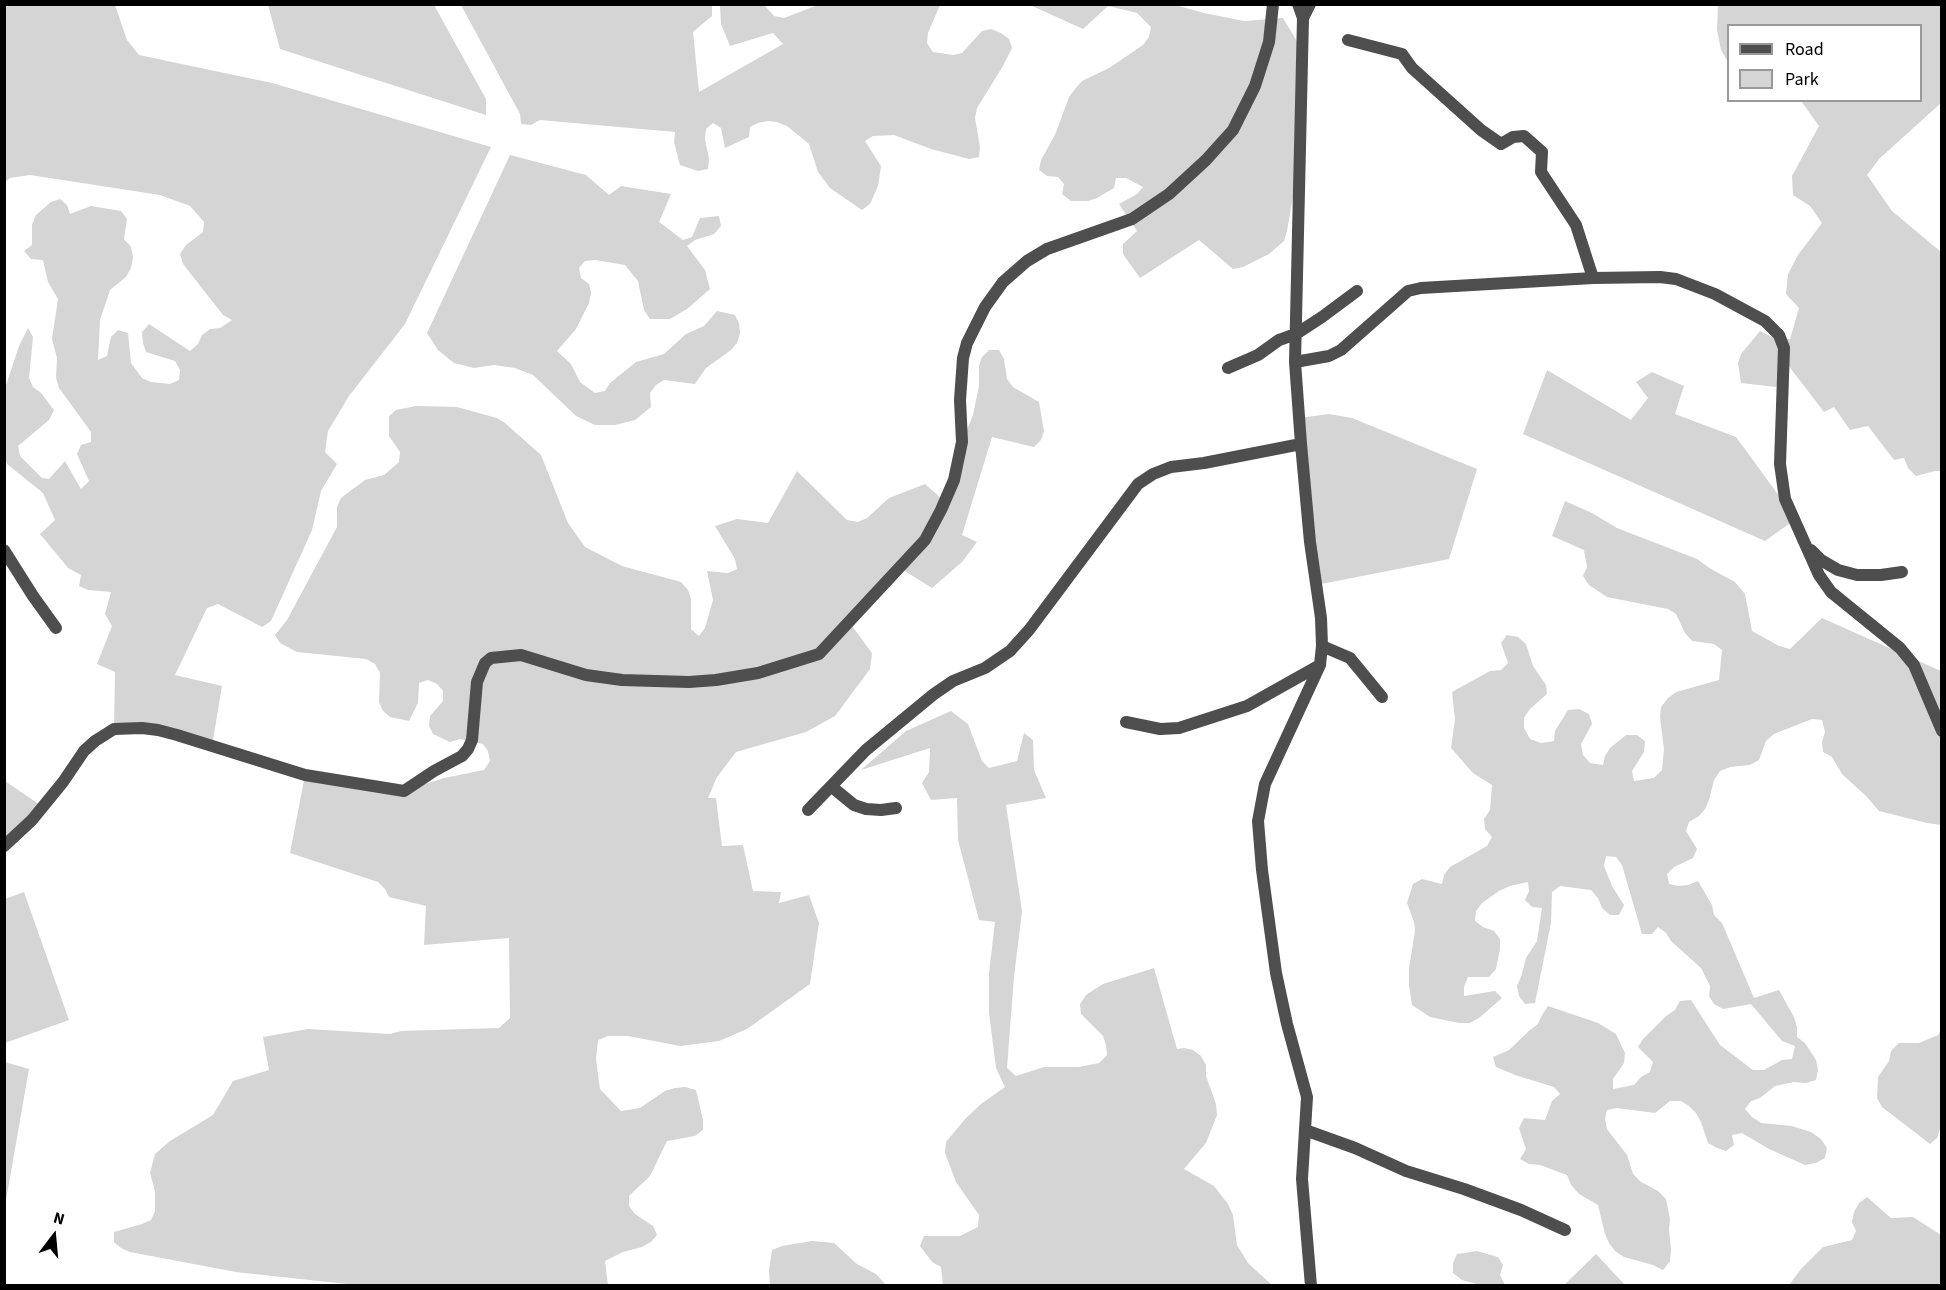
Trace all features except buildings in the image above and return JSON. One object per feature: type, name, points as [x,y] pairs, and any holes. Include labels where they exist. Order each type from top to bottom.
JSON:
[{"type":"street","points":[[4,846],[32,820],[63,782],[84,751],[114,729],[158,730],[305,775],[404,791],[462,756],[468,749],[472,740],[477,682],[485,663],[491,658],[521,655],[586,675],[622,680],[689,682],[758,673],[819,654],[925,540],[941,510],[956,472],[962,442],[960,400],[963,358],[967,343],[985,307],[1003,282],[1028,261],[1047,249],[1132,219],[1169,194],[1206,160],[1233,130],[1255,86],[1269,42],[1273,4]]},
{"type":"street","points":[[1298,4],[1304,18]]},
{"type":"street","points":[[1310,4],[1304,18],[1295,362],[1300,444],[1310,542],[1322,618],[1322,646],[1320,665],[1270,773],[1257,821],[1276,973],[1287,1024],[1308,1097],[1302,1179],[1311,1286]]},
{"type":"street","points":[[1348,39],[1402,54],[1412,68],[1487,135],[1501,144],[1512,137],[1524,136],[1542,152],[1541,172],[1576,225],[1593,278]]},
{"type":"street","points":[[1295,362],[1329,356],[1341,350],[1408,291],[1421,288],[1593,278],[1660,277],[1676,279],[1715,294],[1765,321],[1779,335],[1784,348],[1780,464],[1785,499],[1819,575],[1831,592],[1900,648],[1914,665],[1941,731]]},
{"type":"street","points":[[1228,368],[1258,355],[1279,340],[1296,334],[1357,291]]},
{"type":"street","points":[[808,810],[866,750],[934,694],[953,681],[985,668],[1010,651],[1029,630],[1138,483],[1171,467],[1204,463],[1300,444]]},
{"type":"street","points":[[1806,544],[1821,560],[1838,570],[1865,575],[1902,572]]},
{"type":"street","points":[[4,550],[56,628]]},
{"type":"street","points":[[1322,646],[1350,658],[1382,697]]},
{"type":"street","points":[[1126,722],[1160,729],[1179,728],[1247,706],[1320,665]]},
{"type":"street","points":[[832,786],[854,805],[866,809],[896,808]]},
{"type":"street","points":[[1305,1130],[1355,1148],[1406,1171],[1521,1210],[1564,1230]]},
{"type":"green space","points":[[5,5],[115,5],[127,40],[139,55],[272,83],[491,147],[405,324],[349,396],[328,431],[325,452],[337,464],[321,491],[312,530],[271,621],[262,627],[218,604],[207,608],[175,675],[222,686],[212,746],[177,735],[114,729],[115,672],[97,664],[112,626],[105,614],[111,592],[88,590],[79,586],[81,575],[68,568],[40,534],[55,520],[43,493],[7,464],[5,458],[5,388],[19,346],[28,328],[33,337],[29,378],[33,387],[41,393],[54,410],[49,420],[18,446],[20,456],[42,478],[49,479],[65,461],[81,489],[89,481],[77,454],[81,445],[91,442],[91,432],[59,388],[56,378],[57,358],[52,339],[58,299],[48,282],[43,260],[31,259],[24,251],[32,245],[32,225],[36,215],[51,202],[60,199],[67,205],[70,214],[91,206],[121,211],[127,219],[124,239],[131,247],[133,257],[131,268],[126,277],[110,290],[100,320],[98,360],[107,356],[111,337],[118,330],[128,333],[131,363],[142,378],[151,382],[170,384],[179,380],[180,370],[175,361],[146,352],[142,332],[149,324],[190,351],[198,344],[202,335],[210,329],[220,328],[232,320],[223,315],[183,264],[180,254],[186,245],[203,232],[204,222],[190,206],[160,195],[30,175],[10,178],[5,182]]},
{"type":"green space","points":[[268,5],[434,5],[486,99],[486,115],[280,49]]},
{"type":"green space","points":[[461,5],[712,5],[712,16],[693,32],[699,92],[783,44],[773,33],[730,46],[721,24],[720,5],[764,5],[774,16],[784,18],[818,5],[940,5],[928,33],[927,43],[933,52],[953,55],[962,53],[982,31],[991,29],[1009,39],[1012,48],[977,108],[975,118],[980,147],[979,157],[969,159],[931,149],[894,135],[873,136],[865,141],[881,166],[878,186],[870,204],[862,210],[830,188],[818,172],[809,144],[787,126],[777,122],[768,121],[750,127],[749,137],[725,148],[721,128],[713,123],[706,129],[708,169],[698,171],[680,165],[674,142],[675,132],[540,120],[531,125],[521,124],[520,114]]},
{"type":"green space","points":[[1030,5],[1175,5],[1244,21],[1283,18],[1301,48],[1301,151],[1284,241],[1269,254],[1243,267],[1233,269],[1199,240],[1140,278],[1123,254],[1123,244],[1137,231],[1119,204],[1137,194],[1143,187],[1126,178],[1116,178],[1114,188],[1097,198],[1088,201],[1071,201],[1062,194],[1064,184],[1058,177],[1047,176],[1039,170],[1041,160],[1055,135],[1069,97],[1075,89],[1082,81],[1109,68],[1143,45],[1149,37],[1151,27],[1137,13],[1108,6],[1083,29]]},
{"type":"green space","points":[[1718,5],[1941,5],[1941,103],[1879,159],[1867,175],[1892,211],[1941,252],[1941,471],[1916,476],[1908,468],[1904,458],[1894,460],[1868,426],[1850,430],[1834,407],[1824,412],[1788,365],[1776,387],[1741,383],[1738,363],[1741,354],[1760,331],[1776,339],[1790,339],[1799,308],[1786,294],[1788,274],[1798,255],[1822,223],[1810,206],[1793,195],[1792,176],[1819,126],[1802,102],[1922,102],[1922,24],[1727,24],[1727,60],[1721,50],[1717,30]]},
{"type":"green space","points":[[510,155],[586,175],[609,195],[621,186],[671,194],[659,222],[683,240],[692,237],[700,218],[719,216],[721,226],[714,234],[695,240],[687,246],[705,270],[710,289],[687,309],[670,319],[650,319],[644,310],[638,281],[625,265],[595,260],[585,261],[579,268],[581,278],[589,284],[591,293],[589,303],[576,329],[557,351],[571,364],[580,382],[595,393],[605,391],[610,383],[636,362],[664,354],[686,334],[704,326],[717,311],[735,315],[740,333],[737,343],[706,368],[695,384],[664,380],[650,393],[651,407],[635,420],[615,425],[595,425],[576,416],[533,375],[515,368],[494,365],[474,368],[454,363],[438,350],[427,333]]},
{"type":"green space","points":[[989,350],[999,350],[1004,359],[1007,379],[1013,387],[1039,402],[1044,431],[1041,440],[1034,447],[992,437],[962,535],[977,542],[962,562],[932,588],[900,568],[849,622],[872,653],[870,669],[835,716],[806,732],[736,752],[717,777],[708,798],[716,798],[722,846],[743,845],[753,891],[781,892],[779,903],[809,895],[819,923],[810,984],[747,1029],[719,1041],[680,1046],[628,1036],[608,1036],[598,1040],[596,1059],[600,1089],[621,1111],[640,1108],[665,1091],[675,1088],[685,1087],[696,1090],[703,1130],[695,1136],[667,1141],[650,1176],[629,1196],[629,1206],[635,1214],[653,1226],[657,1235],[651,1242],[605,1261],[608,1285],[365,1286],[236,1272],[130,1252],[114,1242],[114,1232],[151,1220],[155,1211],[155,1191],[150,1173],[155,1154],[170,1141],[213,1115],[233,1081],[269,1070],[263,1037],[308,1029],[390,1034],[401,1031],[499,1028],[510,1018],[509,938],[424,945],[426,906],[389,897],[378,882],[290,853],[305,775],[404,791],[444,778],[484,770],[490,761],[488,751],[483,744],[460,739],[450,742],[433,734],[429,726],[430,716],[443,701],[443,691],[437,684],[428,680],[419,683],[418,703],[409,721],[390,717],[383,711],[379,702],[380,673],[375,664],[366,659],[297,652],[280,643],[275,635],[287,620],[337,527],[337,507],[341,498],[365,480],[384,475],[399,462],[400,452],[389,436],[389,416],[396,410],[416,406],[457,407],[497,418],[505,423],[541,455],[568,523],[585,547],[622,566],[681,582],[688,590],[691,599],[691,629],[699,636],[705,628],[713,600],[707,571],[728,573],[737,569],[735,559],[715,526],[737,519],[768,523],[797,471],[847,520],[858,522],[867,518],[889,498],[925,484],[944,501],[973,415],[979,386],[979,366],[982,357]]},
{"type":"green space","points":[[1547,370],[1631,420],[1648,398],[1636,382],[1652,372],[1684,386],[1675,414],[1736,437],[1796,519],[1765,541],[1523,434]]},
{"type":"green space","points":[[1329,414],[1352,418],[1477,469],[1449,559],[1316,585],[1299,418]]},
{"type":"green space","points":[[1565,501],[1617,528],[1697,559],[1735,582],[1745,594],[1752,631],[1779,646],[1790,649],[1822,618],[1941,671],[1941,825],[1879,811],[1842,774],[1832,757],[1823,752],[1822,742],[1825,732],[1822,720],[1812,719],[1774,734],[1766,741],[1759,760],[1750,765],[1730,767],[1720,771],[1714,780],[1705,809],[1689,822],[1686,831],[1697,849],[1693,858],[1674,867],[1667,874],[1669,884],[1679,886],[1698,881],[1712,905],[1714,915],[1722,923],[1754,998],[1779,990],[1794,1017],[1797,1037],[1805,1043],[1816,1060],[1818,1070],[1816,1080],[1775,1086],[1760,1098],[1751,1101],[1745,1109],[1761,1123],[1792,1126],[1811,1132],[1821,1139],[1827,1148],[1825,1158],[1805,1165],[1769,1149],[1742,1133],[1732,1135],[1734,1145],[1726,1151],[1708,1143],[1696,1113],[1681,1101],[1670,1101],[1655,1113],[1617,1108],[1607,1110],[1605,1119],[1607,1129],[1627,1155],[1633,1174],[1666,1199],[1670,1219],[1671,1250],[1670,1261],[1663,1270],[1624,1257],[1615,1251],[1605,1234],[1598,1205],[1579,1194],[1571,1185],[1567,1175],[1540,1165],[1529,1164],[1520,1159],[1526,1149],[1519,1128],[1524,1118],[1545,1120],[1552,1101],[1560,1094],[1554,1087],[1496,1067],[1493,1057],[1509,1050],[1538,1024],[1548,1006],[1598,1023],[1616,1034],[1625,1053],[1624,1063],[1613,1079],[1613,1089],[1634,1085],[1650,1072],[1653,1062],[1638,1047],[1643,1039],[1675,1010],[1680,1001],[1691,1000],[1720,1045],[1753,1070],[1764,1070],[1782,1060],[1792,1059],[1795,1046],[1782,1041],[1751,1004],[1723,1009],[1714,1004],[1709,996],[1710,986],[1701,968],[1658,927],[1652,934],[1642,934],[1622,865],[1616,857],[1606,856],[1604,866],[1612,886],[1624,905],[1619,915],[1610,915],[1602,908],[1598,898],[1591,890],[1560,886],[1552,892],[1551,923],[1535,1003],[1525,1004],[1519,996],[1517,986],[1526,958],[1537,941],[1542,908],[1532,907],[1525,900],[1529,891],[1528,882],[1499,891],[1482,903],[1476,911],[1475,921],[1494,931],[1500,939],[1500,949],[1496,969],[1489,977],[1468,977],[1464,987],[1464,996],[1495,991],[1502,998],[1479,1018],[1470,1023],[1459,1023],[1430,1017],[1412,1005],[1409,985],[1409,968],[1415,931],[1407,903],[1413,884],[1422,879],[1442,884],[1444,875],[1450,867],[1487,846],[1492,837],[1485,829],[1484,819],[1490,810],[1492,785],[1473,773],[1451,748],[1455,719],[1452,692],[1490,671],[1501,670],[1508,663],[1501,643],[1507,635],[1518,637],[1526,644],[1533,666],[1546,685],[1547,694],[1530,709],[1524,718],[1524,728],[1530,739],[1541,743],[1554,741],[1555,731],[1568,710],[1579,709],[1589,714],[1592,724],[1581,744],[1583,755],[1590,763],[1603,765],[1610,748],[1626,735],[1637,735],[1645,741],[1644,752],[1632,771],[1634,781],[1654,778],[1662,770],[1664,749],[1660,717],[1661,707],[1668,698],[1676,692],[1719,680],[1722,650],[1714,644],[1692,641],[1685,633],[1676,614],[1668,609],[1607,597],[1589,585],[1583,576],[1587,567],[1584,550],[1552,536]]},
{"type":"green space","points":[[951,711],[968,724],[982,761],[989,768],[1017,761],[1024,733],[1033,740],[1034,770],[1046,798],[1006,805],[1022,911],[1007,1068],[1016,1076],[1044,1067],[1079,1067],[1099,1063],[1107,1055],[1106,1045],[1103,1036],[1081,1014],[1080,1004],[1086,995],[1103,984],[1154,968],[1177,1049],[1193,1050],[1201,1056],[1206,1065],[1206,1076],[1216,1104],[1217,1115],[1206,1143],[1184,1169],[1214,1186],[1228,1204],[1233,1215],[1237,1245],[1248,1263],[1272,1285],[943,1285],[941,1267],[932,1262],[920,1246],[924,1236],[960,1236],[978,1227],[979,1215],[956,1182],[945,1153],[946,1142],[966,1118],[1005,1087],[996,1068],[989,1013],[989,973],[995,922],[979,920],[958,840],[957,798],[931,800],[922,783],[929,772],[930,748],[861,770],[906,731]]},
{"type":"green space","points":[[5,781],[43,807],[5,846]]},
{"type":"green space","points":[[24,892],[69,1020],[5,1043],[5,899]]},
{"type":"green space","points":[[1941,1030],[1941,1126],[1937,1138],[1930,1144],[1882,1107],[1877,1098],[1878,1077],[1889,1061],[1891,1051],[1899,1043],[1919,1043],[1938,1035]]},
{"type":"green space","points":[[4,1062],[29,1069],[5,1206]]},
{"type":"green space","points":[[1867,1197],[1891,1218],[1913,1217],[1941,1235],[1941,1285],[1789,1285],[1823,1247],[1852,1240],[1856,1231],[1852,1222],[1854,1212],[1859,1203]]},
{"type":"green space","points":[[812,1241],[834,1243],[857,1264],[876,1274],[886,1285],[770,1285],[769,1270],[772,1250]]},
{"type":"green space","points":[[1477,1251],[1498,1257],[1503,1265],[1500,1275],[1505,1285],[1480,1285],[1462,1280],[1453,1273],[1453,1263],[1457,1254]]},
{"type":"green space","points":[[1596,1254],[1625,1285],[1564,1285]]}]
